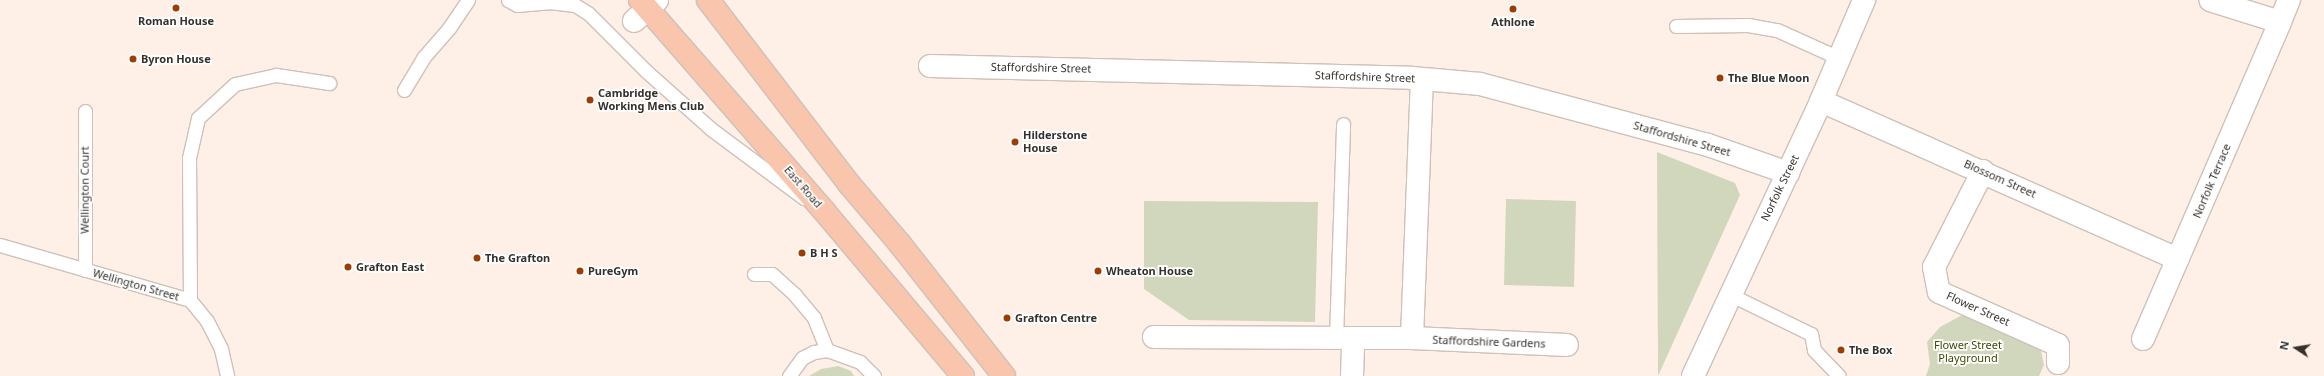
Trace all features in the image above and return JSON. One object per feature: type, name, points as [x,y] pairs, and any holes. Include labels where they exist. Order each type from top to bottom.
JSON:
[{"type":"main road","points":[[708,0],[850,185],[900,244],[1004,376]]},
{"type":"main road","name":"East Road","points":[[645,7],[824,211],[963,376]]},
{"type":"street","name":"Norfolk Street","points":[[1693,376],[1821,101],[1864,0]]},
{"type":"street","points":[[2210,0],[2280,22]]},
{"type":"street","name":"Norfolk Terrace","points":[[2144,339],[2289,0]]},
{"type":"street","name":"Staffordshire Street","points":[[930,66],[1422,79],[1480,84],[1708,145],[1788,173]]},
{"type":"street","points":[[1412,338],[1422,79]]},
{"type":"street","name":"Blossom Street","points":[[1821,101],[1983,171],[2178,259]]},
{"type":"street","name":"Flower Street","points":[[1983,171],[1934,267],[1939,292],[2058,345],[2058,363]]},
{"type":"street","name":"Staffordshire Gardens","points":[[1154,337],[1412,338],[1567,345]]},
{"type":"street","points":[[1344,338],[1352,376]]},
{"type":"lane","points":[[404,90],[423,58],[449,28],[468,0]]},
{"type":"lane","points":[[516,2],[549,2],[575,5],[588,13],[646,71],[711,129],[782,183],[824,211]]},
{"type":"lane","points":[[1676,26],[1748,25],[1777,30],[1839,58]]},
{"type":"lane","points":[[190,300],[189,158],[198,118],[235,84],[276,75],[329,83]]},
{"type":"lane","name":"Wellington Court","points":[[85,111],[85,270]]},
{"type":"lane","points":[[1342,124],[1344,338]]},
{"type":"lane","name":"Wellington Street","points":[[0,245],[190,300],[207,321],[221,349],[227,376]]},
{"type":"lane","points":[[754,274],[772,274],[795,295],[814,318],[827,350]]},
{"type":"lane","points":[[1731,295],[1811,334],[1814,350],[1839,376]]},
{"type":"lane","points":[[788,376],[802,358],[814,352],[827,350],[860,362],[874,376]]},
{"type":"green space","points":[[1657,152],[1735,183],[1740,195],[1658,376]]},
{"type":"green space","points":[[1506,199],[1576,201],[1574,287],[1504,285]]},
{"type":"green space","points":[[1144,201],[1318,202],[1315,322],[1189,320],[1144,289]]},
{"type":"green space","name":"Flower Street Playground","points":[[1964,314],[2040,347],[2044,365],[2039,376],[1926,376],[1930,364],[1927,342],[1940,327]]},
{"type":"green space","points":[[838,366],[851,371],[854,376],[809,376],[821,369]]},
{"type":"place","name":"Roman House","points":[[176,8]]},
{"type":"place","name":"Athlone","points":[[1513,9]]},
{"type":"place","name":"Byron House","points":[[133,59]]},
{"type":"place","name":"The Blue Moon","points":[[1720,78]]},
{"type":"place","name":"Cambridge Working Mens Club","points":[[590,100]]},
{"type":"place","name":"Hilderstone House","points":[[1015,142]]},
{"type":"place","name":"B H S","points":[[802,253]]},
{"type":"place","name":"The Grafton","points":[[477,258]]},
{"type":"place","name":"Grafton East","points":[[348,267]]},
{"type":"place","name":"PureGym","points":[[580,271]]},
{"type":"place","name":"Wheaton House","points":[[1098,271]]},
{"type":"place","name":"Grafton Centre","points":[[1007,318]]},
{"type":"place","name":"The Box","points":[[1841,350]]}]
